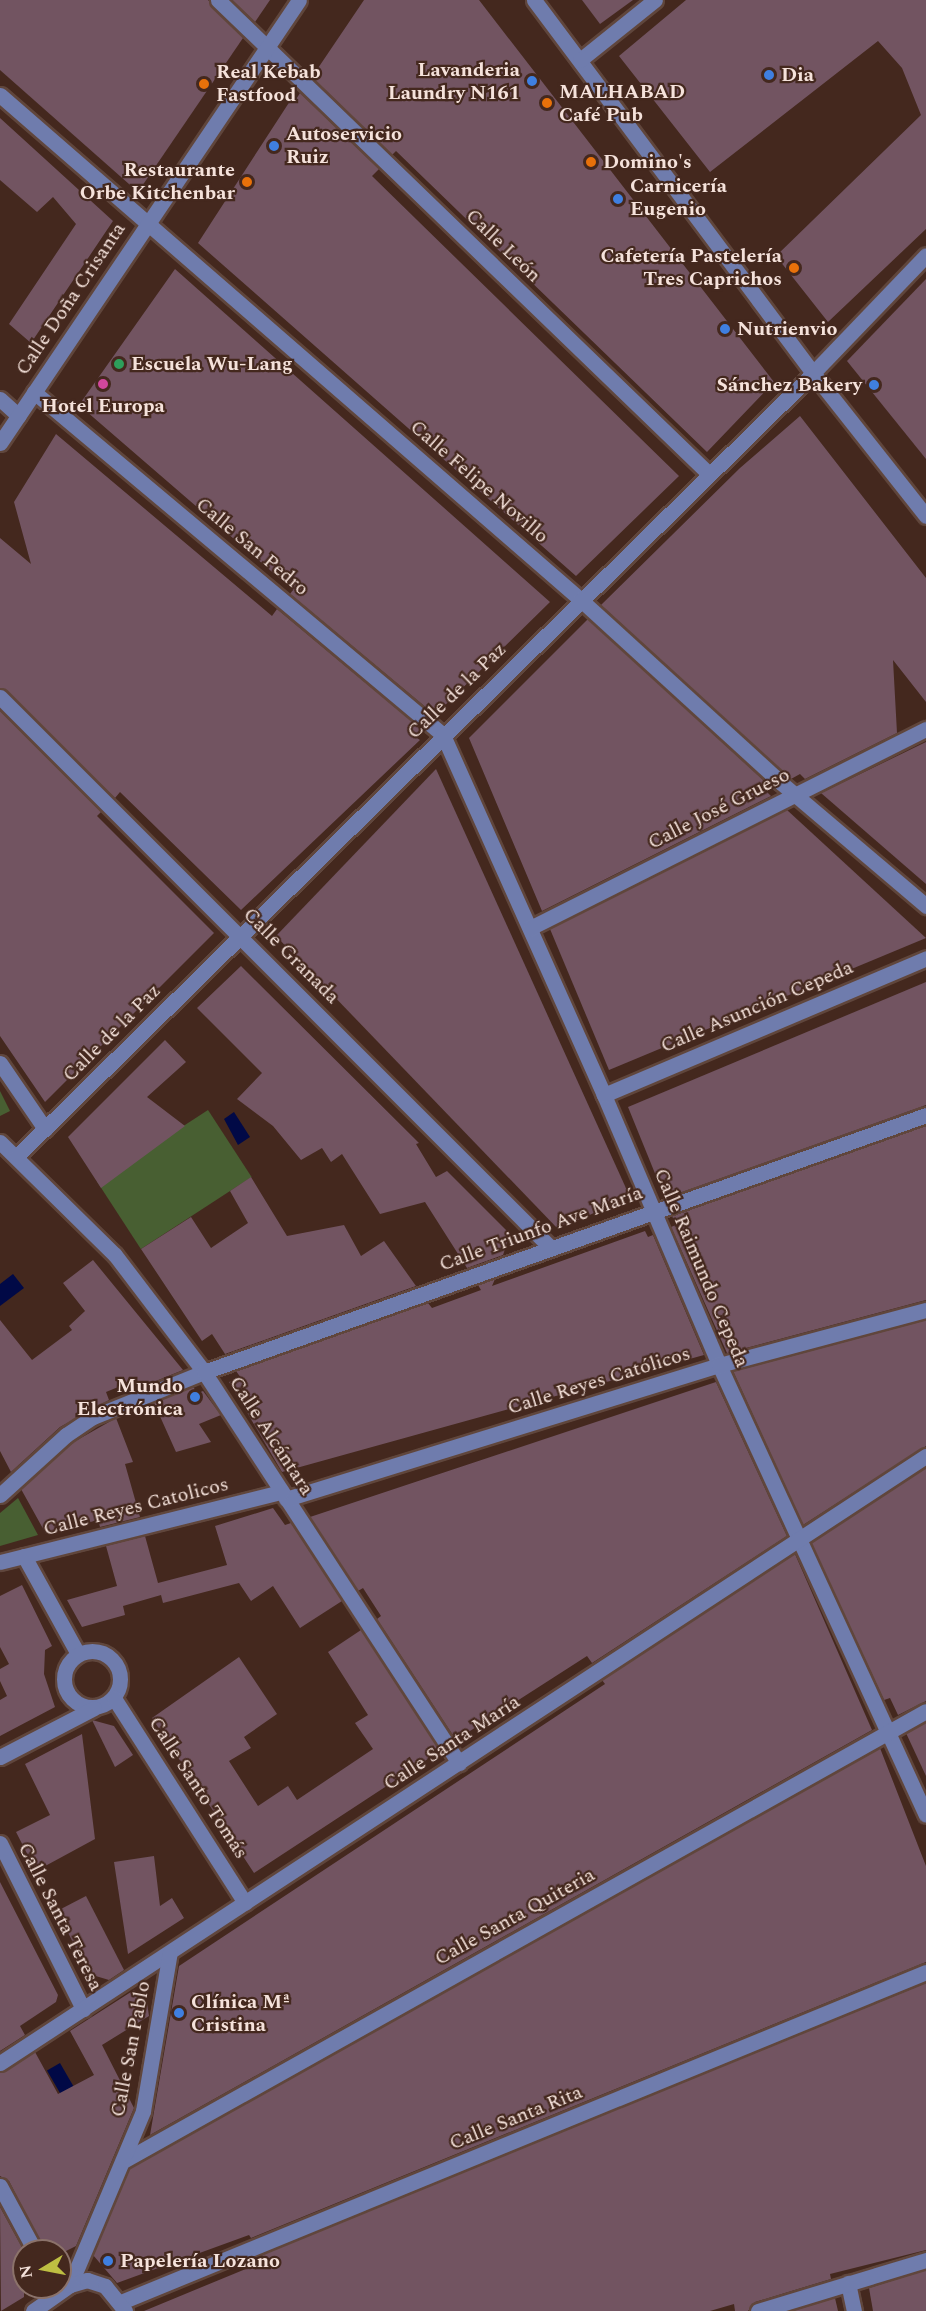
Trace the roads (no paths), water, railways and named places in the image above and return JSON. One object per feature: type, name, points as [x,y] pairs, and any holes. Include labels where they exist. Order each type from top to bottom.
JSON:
[{"type":"street","name":"Calle León","points":[[218,0],[709,474]]},
{"type":"street","name":"Calle Doña Crisanta","points":[[0,443],[299,0]]},
{"type":"street","points":[[534,0],[813,373],[926,516]]},
{"type":"street","points":[[580,60],[655,0]]},
{"type":"street","name":"Calle Felipe Novillo","points":[[0,95],[581,600],[795,795],[926,906]]},
{"type":"street","name":"Calle de la Paz","points":[[17,1156],[813,373],[926,255]]},
{"type":"street","name":"Calle San Pedro","points":[[34,392],[443,735]]},
{"type":"street","points":[[0,399],[19,416]]},
{"type":"street","name":"Calle Granada","points":[[0,697],[551,1248]]},
{"type":"street","name":"Calle José Grueso","points":[[530,928],[926,729]]},
{"type":"street","name":"Calle Raimundo Cepeda","points":[[443,735],[604,1095],[719,1365],[890,1732],[926,1815]]},
{"type":"street","name":"Calle Asunción Cepeda","points":[[604,1095],[926,958]]},
{"type":"street","points":[[0,1064],[45,1129]]},
{"type":"street","name":"Calle Triunfo Ave María","points":[[0,1495],[79,1426],[204,1372],[926,1115]]},
{"type":"street","name":"Calle Alcántara","points":[[0,1142],[17,1156],[115,1255],[204,1372],[459,1763]]},
{"type":"street","name":"Calle Reyes Católicos","points":[[284,1496],[719,1365],[926,1310]]},
{"type":"street","name":"Calle Santa María","points":[[0,2063],[926,1456]]},
{"type":"street","name":"Calle Reyes Catolicos","points":[[0,1562],[284,1496]]},
{"type":"street","points":[[24,1556],[78,1654]]},
{"type":"street","points":[[0,1757],[114,1698],[120,1682],[116,1665],[104,1653],[78,1654],[66,1667],[64,1685],[73,1701],[94,1708]]},
{"type":"street","name":"Calle Santo Tomás","points":[[114,1698],[245,1903]]},
{"type":"street","name":"Calle Santa Quiteria","points":[[124,2160],[926,1711]]},
{"type":"street","name":"Calle Santa Teresa","points":[[0,1843],[83,2009]]},
{"type":"street","name":"Calle San Pablo","points":[[72,2267],[124,2160],[143,2110],[170,1952]]},
{"type":"street","name":"Calle Santa Rita","points":[[123,2307],[926,1972]]},
{"type":"street","points":[[0,2186],[29,2239]]},
{"type":"street","points":[[758,2311],[926,2260]]},
{"type":"street","points":[[72,2285],[87,2280],[105,2286],[123,2307]]},
{"type":"street","points":[[849,2283],[854,2311]]},
{"type":"street","points":[[33,2311],[48,2299]]},
{"type":"place","name":"Dia","points":[[769,75]]},
{"type":"place","name":"Lavanderia Laundry N161","points":[[532,81]]},
{"type":"place","name":"Real Kebab Fastfood","points":[[204,84]]},
{"type":"place","name":"MALHABAD Café Pub","points":[[547,103]]},
{"type":"place","name":"Autoservicio Ruiz","points":[[274,146]]},
{"type":"place","name":"Domino's","points":[[591,162]]},
{"type":"place","name":"Restaurante Orbe Kitchenbar","points":[[247,182]]},
{"type":"place","name":"Carnicería Eugenio","points":[[618,199]]},
{"type":"place","name":"Cafetería Pastelería Tres Caprichos","points":[[794,268]]},
{"type":"place","name":"Nutrienvio","points":[[725,329]]},
{"type":"place","name":"Escuela Wu-Lang","points":[[119,364]]},
{"type":"place","name":"Hotel Europa","points":[[103,384]]},
{"type":"place","name":"Sánchez Bakery","points":[[874,385]]},
{"type":"place","name":"Mundo Electrónica","points":[[195,1397]]},
{"type":"place","name":"Clínica Mª Cristina","points":[[179,2013]]},
{"type":"place","name":"Papelería Lozano","points":[[108,2261]]}]
